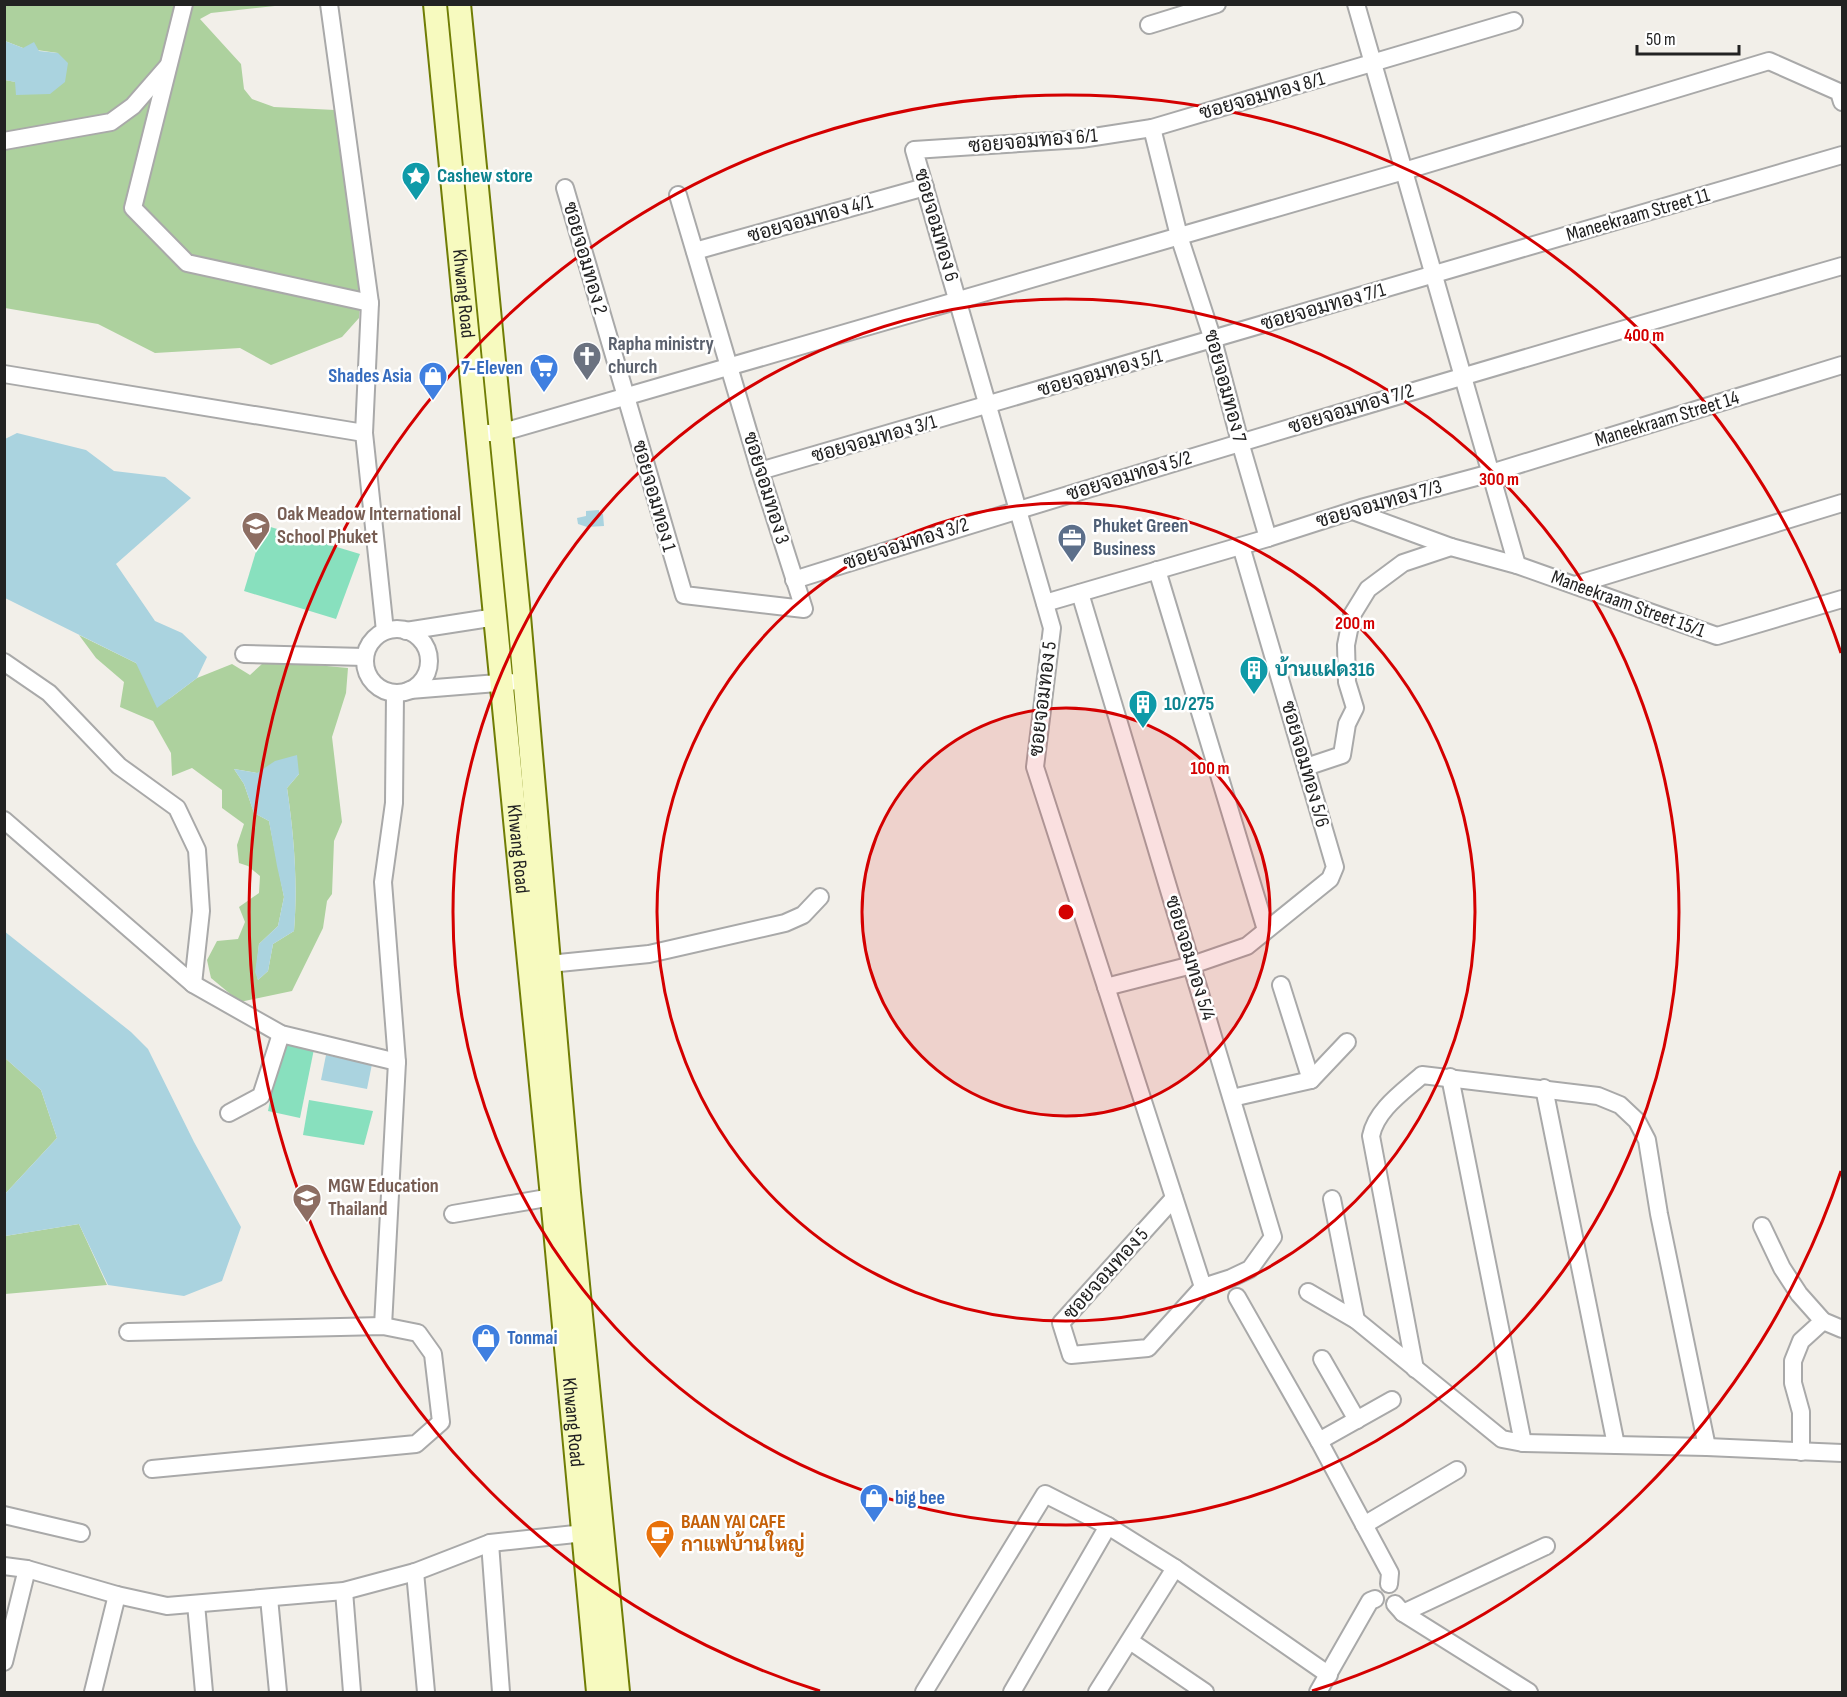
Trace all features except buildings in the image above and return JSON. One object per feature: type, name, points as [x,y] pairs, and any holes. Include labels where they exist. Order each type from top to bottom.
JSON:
[{"type":"main road","name":"Khwang Road","points":[[435,4],[495,618],[513,682],[549,964],[545,1026],[552,1197],[592,1532],[618,1692]]},
{"type":"main road","name":"Khwang Road","points":[[459,4],[500,433],[513,682],[592,1532],[598,1692]]},
{"type":"main road","points":[[456,217],[480,218]]},
{"type":"street","points":[[184,4],[133,208],[187,263],[370,303]]},
{"type":"street","points":[[329,4],[370,303],[364,433],[385,631]]},
{"type":"street","points":[[1149,25],[1217,4]]},
{"type":"street","points":[[1356,4],[1517,565]]},
{"type":"street","name":"ซอยจอมทอง 8/1","points":[[1152,128],[1514,21]]},
{"type":"street","points":[[477,433],[500,433],[1404,171],[1768,61],[1839,92],[1842,102]]},
{"type":"street","points":[[4,141],[111,122],[133,106],[169,64]]},
{"type":"street","name":"ซอยจอมทอง 6/1","points":[[914,150],[1081,139],[1152,128]]},
{"type":"street","name":"ซอยจอมทอง 7","points":[[1152,128],[1179,236],[1213,340],[1268,538]]},
{"type":"street","name":"ซอยจอมทอง 6","points":[[914,150],[957,300]]},
{"type":"street","name":"Maneekraam Street 11","points":[[1433,274],[1842,155]]},
{"type":"street","name":"ซอยจอมทอง 4/1","points":[[695,251],[925,187]]},
{"type":"street","name":"ซอยจอมทอง 2","points":[[565,188],[626,396]]},
{"type":"street","name":"ซอยจอมทอง 3","points":[[678,195],[760,471],[804,609]]},
{"type":"street","name":"ซอยจอมทอง 7/2","points":[[1240,442],[1842,266]]},
{"type":"street","name":"ซอยจอมทอง 7/1","points":[[1213,340],[1433,274]]},
{"type":"street","name":"ซอยจอมทอง 5","points":[[957,300],[1052,628],[1035,767],[1203,1287],[1148,1347],[1071,1355],[1061,1323],[1174,1198]]},
{"type":"street","name":"ซอยจอมทอง 5/1","points":[[988,406],[1213,340]]},
{"type":"street","name":"Maneekraam Street 14","points":[[1491,472],[1842,365]]},
{"type":"street","points":[[4,374],[364,433]]},
{"type":"street","name":"ซอยจอมทอง 1","points":[[626,396],[684,595],[804,609]]},
{"type":"street","name":"ซอยจอมทอง 3/1","points":[[760,471],[988,406]]},
{"type":"street","name":"ซอยจอมทอง 5/2","points":[[1018,509],[1240,442]]},
{"type":"street","name":"ซอยจอมทอง 7/3","points":[[1045,603],[1491,472]]},
{"type":"street","points":[[1575,585],[1842,503]]},
{"type":"street","name":"ซอยจอมทอง 3/2","points":[[794,580],[1018,509]]},
{"type":"street","name":"Maneekraam Street 15/1","points":[[1353,511],[1450,547],[1517,565],[1717,636],[1842,599]]},
{"type":"street","name":"ซอยจอมทอง 5/6","points":[[1241,546],[1335,867],[1330,879],[1266,930]]},
{"type":"street","points":[[1306,767],[1342,754],[1347,724],[1355,708],[1347,682],[1346,645],[1352,615],[1368,589],[1403,563],[1450,547]]},
{"type":"street","points":[[1106,987],[1192,965],[1246,946],[1266,930],[1157,570]]},
{"type":"street","name":"ซอยจอมทอง 5/4","points":[[1080,592],[1274,1237],[1250,1269],[1203,1287]]},
{"type":"street","points":[[406,631],[495,618]]},
{"type":"street","points":[[402,692],[424,678],[428,667],[428,656],[425,645],[416,636],[395,629],[385,631],[374,638],[368,646],[365,657],[365,667],[370,678],[384,690],[402,692],[513,682]]},
{"type":"street","points":[[244,654],[365,657]]},
{"type":"street","points":[[4,662],[49,693],[119,766],[177,808],[196,850],[201,911],[194,984]]},
{"type":"street","points":[[383,1326],[397,1062],[383,882],[394,803],[402,692]]},
{"type":"street","points":[[4,820],[194,984],[281,1034],[397,1062]]},
{"type":"street","points":[[549,964],[649,954],[785,923],[803,915],[820,897]]},
{"type":"street","points":[[1281,985],[1311,1080]]},
{"type":"street","points":[[229,1113],[261,1096],[281,1034]]},
{"type":"street","points":[[1232,1098],[1311,1080],[1347,1042]]},
{"type":"street","points":[[1415,1369],[1371,1136],[1373,1125],[1392,1102],[1422,1075],[1598,1096],[1620,1105],[1637,1121],[1647,1140],[1659,1214],[1707,1447]]},
{"type":"street","points":[[1450,1077],[1523,1443]]},
{"type":"street","points":[[1544,1088],[1616,1445]]},
{"type":"street","points":[[453,1214],[552,1197]]},
{"type":"street","points":[[1332,1199],[1356,1320]]},
{"type":"street","points":[[1762,1226],[1782,1268],[1799,1294],[1823,1321],[1842,1329]]},
{"type":"street","points":[[1308,1292],[1356,1320],[1502,1439],[1523,1443],[1842,1453]]},
{"type":"street","points":[[1237,1297],[1390,1573],[1389,1584]]},
{"type":"street","points":[[1801,1452],[1801,1412],[1793,1383],[1793,1361],[1801,1341],[1823,1321]]},
{"type":"street","points":[[128,1332],[383,1326],[418,1333],[433,1354],[441,1422],[416,1444],[152,1469]]},
{"type":"street","points":[[1322,1359],[1356,1420]]},
{"type":"street","points":[[1319,1442],[1392,1400]]},
{"type":"street","points":[[1364,1525],[1457,1470]]},
{"type":"street","points":[[924,1692],[1045,1494],[1108,1526],[1175,1568],[1329,1675]]},
{"type":"street","points":[[4,1515],[81,1533]]},
{"type":"street","points":[[1012,1692],[1108,1526]]},
{"type":"street","points":[[4,1566],[27,1569],[117,1595],[167,1606],[344,1591],[415,1572],[490,1543],[592,1532]]},
{"type":"street","points":[[490,1543],[501,1692]]},
{"type":"street","points":[[1399,1609],[1546,1546]]},
{"type":"street","points":[[1097,1692],[1175,1568]]},
{"type":"street","points":[[4,1662],[27,1569]]},
{"type":"street","points":[[415,1572],[426,1692]]},
{"type":"street","points":[[1399,1609],[1398,1592],[1395,1587],[1384,1584],[1377,1589],[1375,1599],[1378,1604],[1399,1609],[1529,1692]]},
{"type":"street","points":[[344,1591],[352,1692]]},
{"type":"street","points":[[93,1692],[117,1595]]},
{"type":"street","points":[[269,1598],[278,1692]]},
{"type":"street","points":[[1318,1692],[1370,1602],[1375,1599]]},
{"type":"street","points":[[196,1604],[204,1692]]},
{"type":"street","points":[[1130,1641],[1206,1692]]},
{"type":"green space","points":[[4,5],[284,5],[211,13],[200,19],[241,64],[244,89],[252,99],[274,107],[335,110],[346,130],[365,255],[359,318],[342,337],[271,365],[240,348],[155,353],[98,324],[5,308],[5,80],[16,82],[16,95],[58,53],[23,48],[5,41]]},
{"type":"green space","points":[[264,525],[360,554],[336,619],[244,591]]},
{"type":"green space","points":[[79,635],[136,663],[169,699],[197,678],[232,664],[250,675],[263,663],[295,663],[348,668],[346,693],[332,737],[342,822],[334,841],[332,894],[327,901],[323,928],[292,991],[240,1002],[211,978],[207,960],[217,941],[238,939],[245,922],[239,907],[259,893],[260,876],[248,866],[239,863],[237,845],[244,824],[222,808],[222,790],[192,768],[172,776],[171,753],[153,721],[120,707],[124,682],[96,658]],"holes":[[[234,769],[257,773],[299,774],[287,788],[295,860],[294,931],[273,944],[268,971],[258,980],[256,972],[259,944],[278,926],[284,897],[269,821],[254,813],[244,784]]]},
{"type":"green space","points":[[282,1043],[314,1049],[300,1118],[268,1111]]},
{"type":"green space","points":[[5,1058],[41,1090],[57,1138],[5,1194]]},
{"type":"green space","points":[[309,1100],[373,1111],[364,1145],[303,1135]]},
{"type":"green space","points":[[79,1224],[107,1285],[5,1294],[5,1236]]},
{"type":"water","points":[[5,41],[23,48],[34,42],[39,51],[58,53],[68,63],[65,82],[50,94],[16,95],[15,82],[5,80]]},
{"type":"water","points":[[17,433],[86,450],[114,471],[165,477],[191,498],[116,564],[155,621],[182,633],[207,657],[197,678],[157,708],[136,663],[5,598],[5,439]]},
{"type":"water","points":[[599,510],[599,514],[603,514],[604,526],[587,527],[578,524],[577,518],[586,516],[586,511]]},
{"type":"water","points":[[297,755],[299,774],[287,788],[295,860],[294,931],[273,944],[268,971],[258,980],[255,972],[259,944],[278,926],[284,897],[269,821],[254,813],[244,784],[234,769],[257,773],[275,761]]},
{"type":"water","points":[[4,931],[131,1032],[148,1049],[194,1142],[241,1227],[222,1281],[184,1296],[108,1285],[79,1224],[5,1236],[5,1194],[57,1138],[41,1090],[5,1058]]},
{"type":"water","points":[[326,1055],[372,1064],[367,1089],[321,1080]]},
{"type":"place","name":"Cashew store","points":[[416,202]]},
{"type":"place","name":"Rapha ministry church","points":[[587,382]]},
{"type":"place","name":"7-Eleven","points":[[544,394]]},
{"type":"place","name":"Shades Asia","points":[[433,402]]},
{"type":"place","name":"Oak Meadow International School Phuket","points":[[256,552]]},
{"type":"place","name":"Phuket Green Business","points":[[1072,564]]},
{"type":"place","name":"บ้านแฝด316","points":[[1254,696]]},
{"type":"place","name":"10/275","points":[[1143,730]]},
{"type":"place","name":"MGW Education Thailand","points":[[307,1224]]},
{"type":"place","name":"Tonmai","points":[[486,1364]]},
{"type":"place","name":"big bee","points":[[874,1524]]},
{"type":"place","name":"BAAN YAI CAFE กาแฟบ้านใหญ่","points":[[660,1560]]}]
